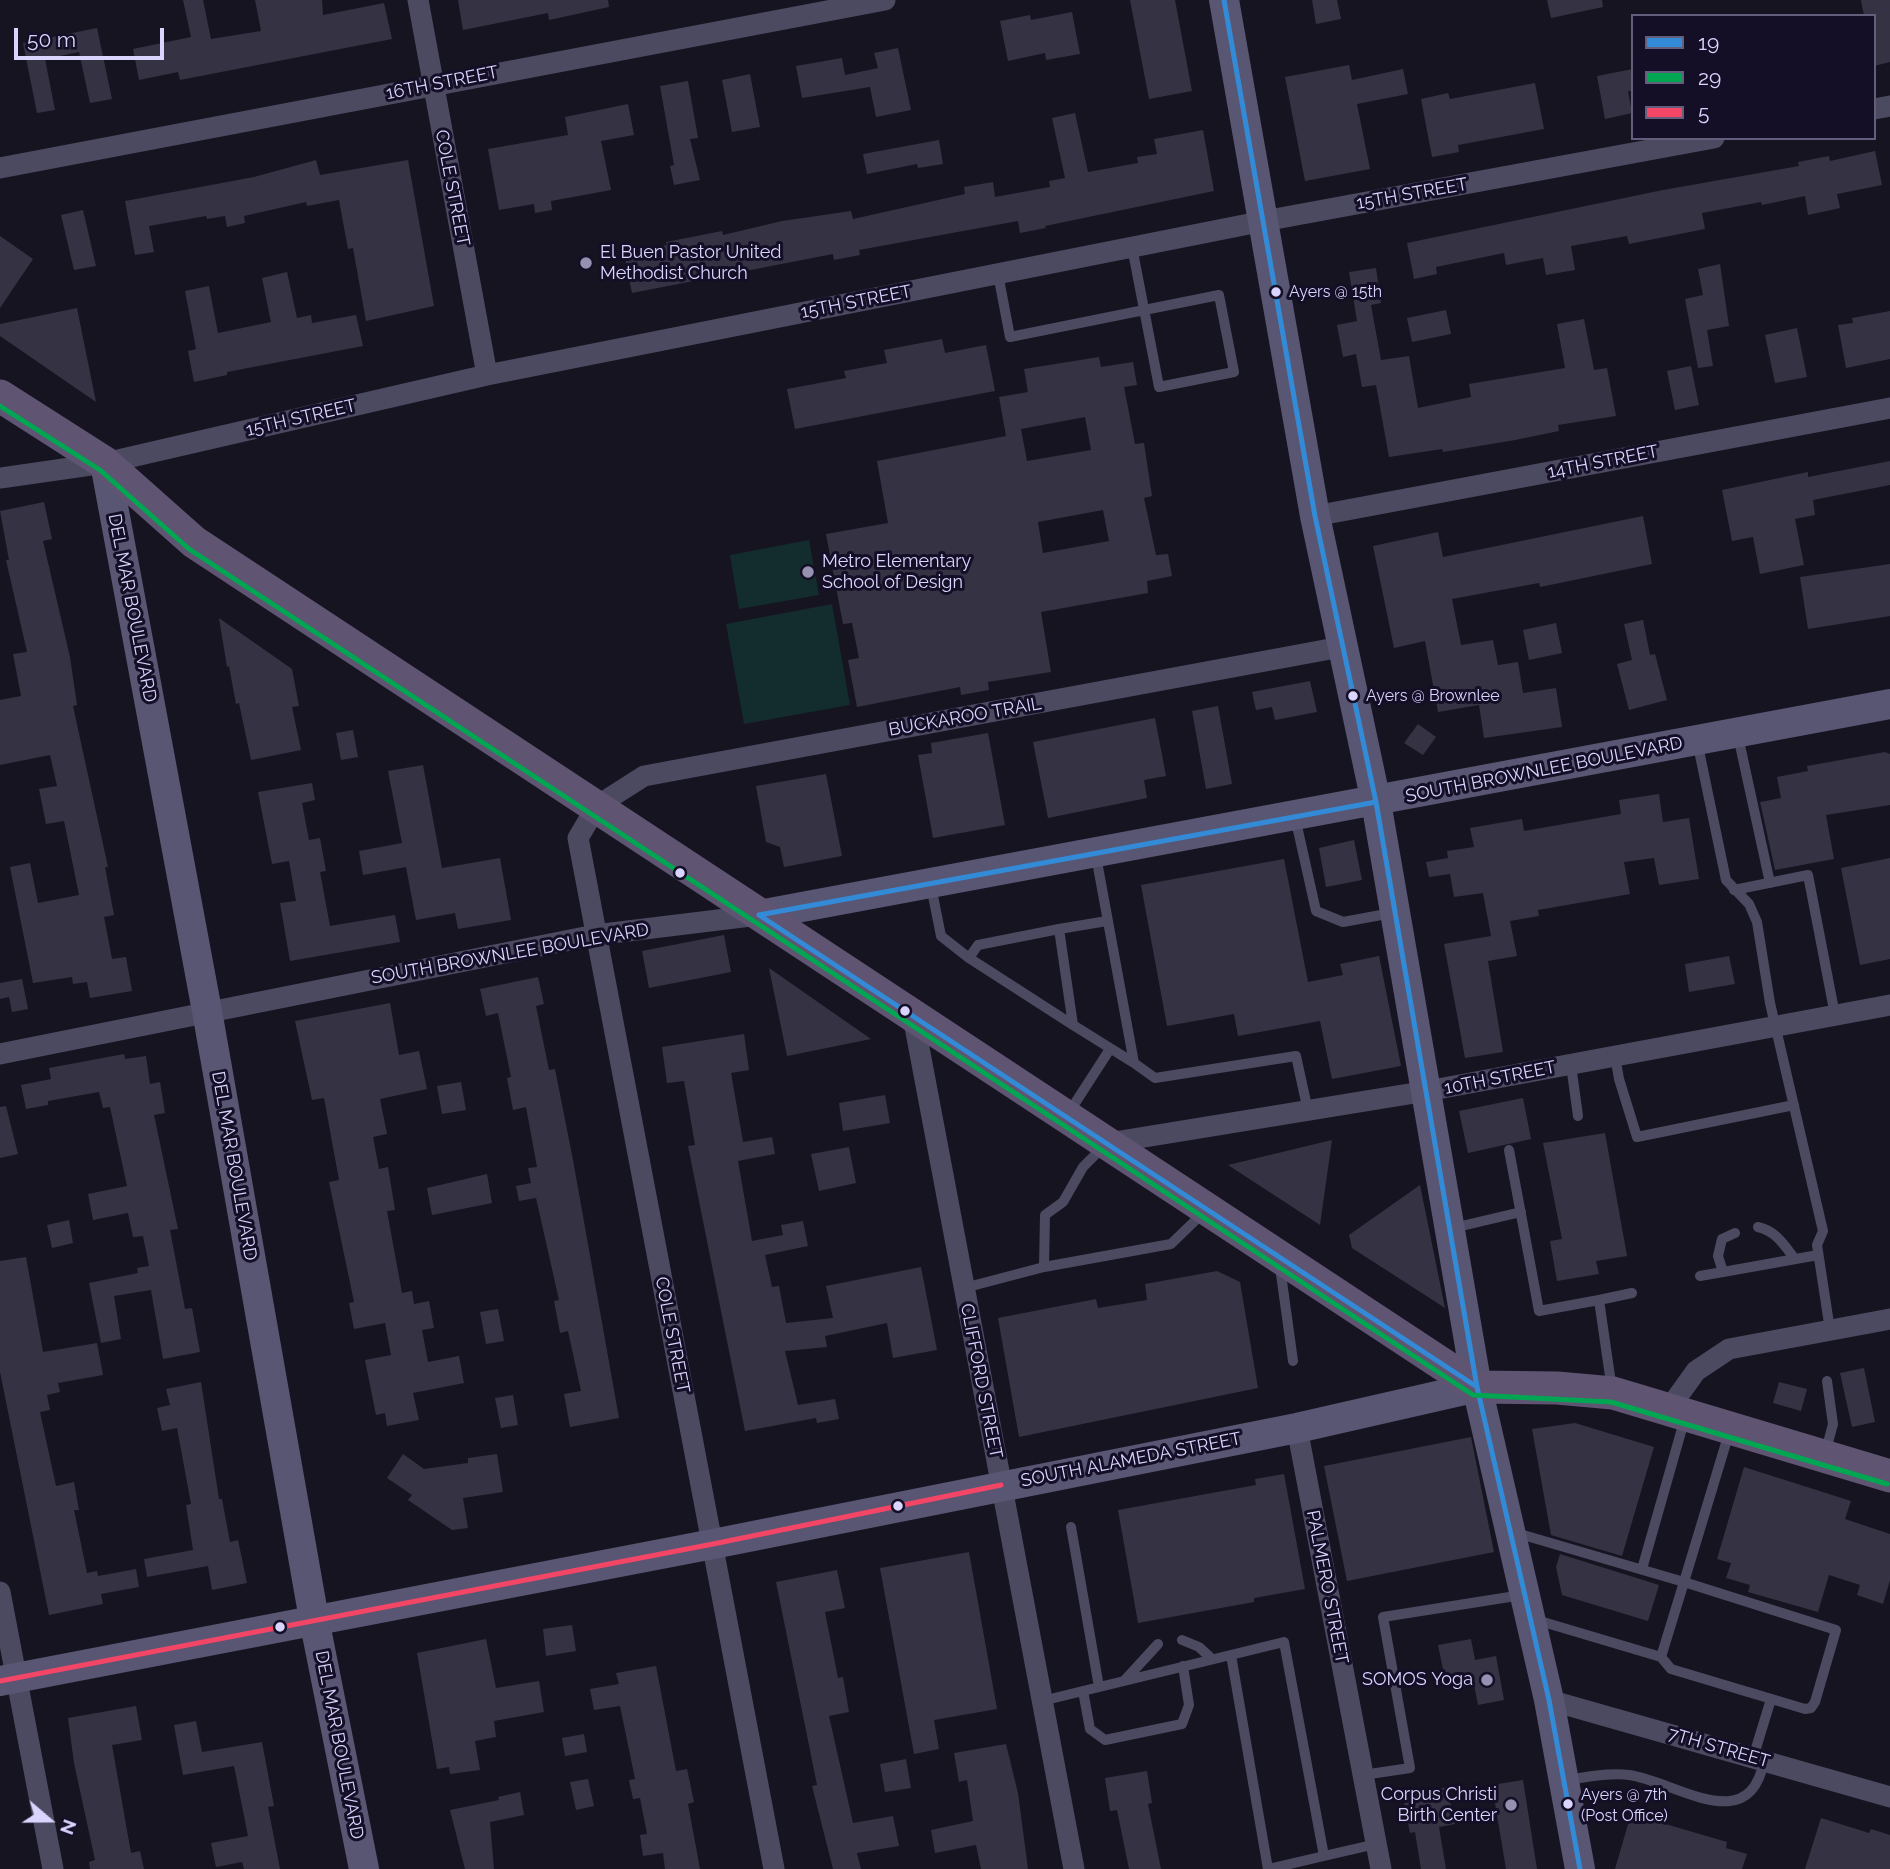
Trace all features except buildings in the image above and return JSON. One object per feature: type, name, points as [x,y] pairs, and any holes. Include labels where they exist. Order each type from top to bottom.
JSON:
[{"type":"main road","points":[[1224,0],[1315,516],[1376,802],[1477,1387],[1549,1700],[1580,1869]]},
{"type":"main road","points":[[0,396],[105,463],[194,542],[1477,1387],[1557,1388],[1613,1393],[1890,1476]]},
{"type":"main road","name":"DEL MAR BOULEVARD","points":[[105,463],[207,1011],[314,1619],[364,1869]]},
{"type":"main road","name":"SOUTH BROWNLEE BOULEVARD","points":[[759,915],[1890,704]]},
{"type":"main road","name":"SOUTH ALAMEDA STREET","points":[[8,1680],[314,1619],[713,1545],[1001,1485],[1297,1428],[1477,1387]]},
{"type":"street","name":"COLE STREET","points":[[418,0],[487,375]]},
{"type":"street","name":"16TH STREET","points":[[0,168],[885,0]]},
{"type":"street","name":"15TH STREET","points":[[0,478],[105,463],[487,375],[1264,221],[1703,140]]},
{"type":"street","name":"14TH STREET","points":[[1315,516],[1890,408]]},
{"type":"street","name":"BUCKAROO TRAIL","points":[[597,806],[645,776],[1341,647]]},
{"type":"street","name":"COLE STREET","points":[[597,806],[578,838],[774,1869]]},
{"type":"street","name":"SOUTH BROWNLEE BOULEVARD","points":[[0,1054],[595,935],[759,915]]},
{"type":"street","name":"10TH STREET","points":[[1108,1143],[1427,1091],[1890,1005]]},
{"type":"street","name":"CLIFFORD STREET","points":[[913,1016],[1074,1869]]},
{"type":"street","points":[[1677,1412],[1696,1371],[1729,1349],[1890,1319]]},
{"type":"street","name":"PALMERO STREET","points":[[1297,1428],[1381,1869]]},
{"type":"street","points":[[0,1592],[8,1680],[53,1869]]},
{"type":"street","name":"7TH STREET","points":[[1549,1700],[1890,1797]]},
{"type":"lane","points":[[998,274],[1010,337],[1145,310],[1219,295],[1234,372],[1159,387],[1145,310],[1132,247]]},
{"type":"lane","points":[[1738,733],[1770,883]]},
{"type":"lane","points":[[1697,741],[1726,880],[1748,904],[1757,922],[1777,1026],[1823,1230],[1817,1245],[1830,1330]]},
{"type":"lane","points":[[1295,817],[1316,911],[1343,922],[1395,912]]},
{"type":"lane","points":[[1095,853],[1135,1063]]},
{"type":"lane","points":[[1734,890],[1808,876],[1835,1015]]},
{"type":"lane","points":[[930,883],[941,936],[969,958],[1155,1078],[1296,1056],[1308,1111]]},
{"type":"lane","points":[[969,958],[978,945],[1107,921]]},
{"type":"lane","points":[[1059,929],[1073,1025]]},
{"type":"lane","points":[[1067,1116],[1110,1049]]},
{"type":"lane","points":[[1615,1056],[1619,1079],[1637,1137],[1794,1105]]},
{"type":"lane","points":[[1571,1065],[1578,1115]]},
{"type":"lane","points":[[1044,1266],[1045,1215],[1063,1202],[1083,1167],[1108,1143]]},
{"type":"lane","points":[[1509,1150],[1539,1311],[1632,1293]]},
{"type":"lane","points":[[964,1288],[1044,1266],[1171,1244],[1207,1209]]},
{"type":"lane","points":[[1450,1228],[1521,1212]]},
{"type":"lane","points":[[1758,1227],[1770,1230],[1777,1236],[1795,1259]]},
{"type":"lane","points":[[1723,1272],[1718,1256],[1722,1239],[1735,1233]]},
{"type":"lane","points":[[1700,1276],[1818,1255]]},
{"type":"lane","points":[[1279,1258],[1293,1361]]},
{"type":"lane","points":[[1599,1300],[1613,1393]]},
{"type":"lane","points":[[1824,1457],[1833,1424],[1827,1381]]},
{"type":"lane","points":[[1642,1569],[1677,1412]]},
{"type":"lane","points":[[1661,1657],[1730,1428]]},
{"type":"lane","points":[[1071,1527],[1100,1687]]},
{"type":"lane","points":[[1363,1775],[1410,1768],[1383,1617],[1527,1606],[1661,1657],[1671,1669],[1811,1708],[1836,1630],[1510,1531]]},
{"type":"lane","points":[[1182,1640],[1199,1647],[1212,1659]]},
{"type":"lane","points":[[1042,1701],[1284,1642],[1324,1856]]},
{"type":"lane","points":[[1125,1680],[1158,1644]]},
{"type":"lane","points":[[1231,1655],[1268,1868],[1376,1844]]},
{"type":"lane","points":[[1083,1690],[1090,1729],[1105,1740],[1182,1724],[1189,1705],[1183,1666]]},
{"type":"lane","points":[[1564,1780],[1631,1775],[1706,1800],[1743,1798],[1755,1789],[1758,1760],[1771,1699]]},
{"type":"green space","points":[[809,540],[819,595],[739,609],[730,555]]},
{"type":"green space","points":[[832,604],[850,705],[744,724],[726,624]]},
{"type":"transit line","name":"19","points":[[1224,0],[1315,516],[1376,802],[1477,1387],[1549,1700],[1580,1869]]},
{"type":"transit line","name":"29","points":[[0,406],[100,470],[189,549],[1473,1395],[1611,1402],[1887,1484]]},
{"type":"transit line","name":"19","points":[[759,915],[1376,802]]},
{"type":"transit line","name":"19","points":[[759,915],[1477,1387]]},
{"type":"transit line","name":"5","points":[[0,1681],[713,1544],[1001,1485]]},
{"type":"place","name":"El Buen Pastor United Methodist Church","points":[[586,263]]},
{"type":"place","name":"Ayers @ 15th","points":[[1276,292]]},
{"type":"place","name":"Metro Elementary School of Design","points":[[808,572]]},
{"type":"place","name":"Ayers @ Brownlee","points":[[1353,696]]},
{"type":"place","name":"SOMOS Yoga","points":[[1487,1680]]},
{"type":"place","name":"Ayers @ 7th (Post Office)","points":[[1568,1804]]},
{"type":"place","name":"Corpus Christi Birth Center","points":[[1511,1805]]}]
